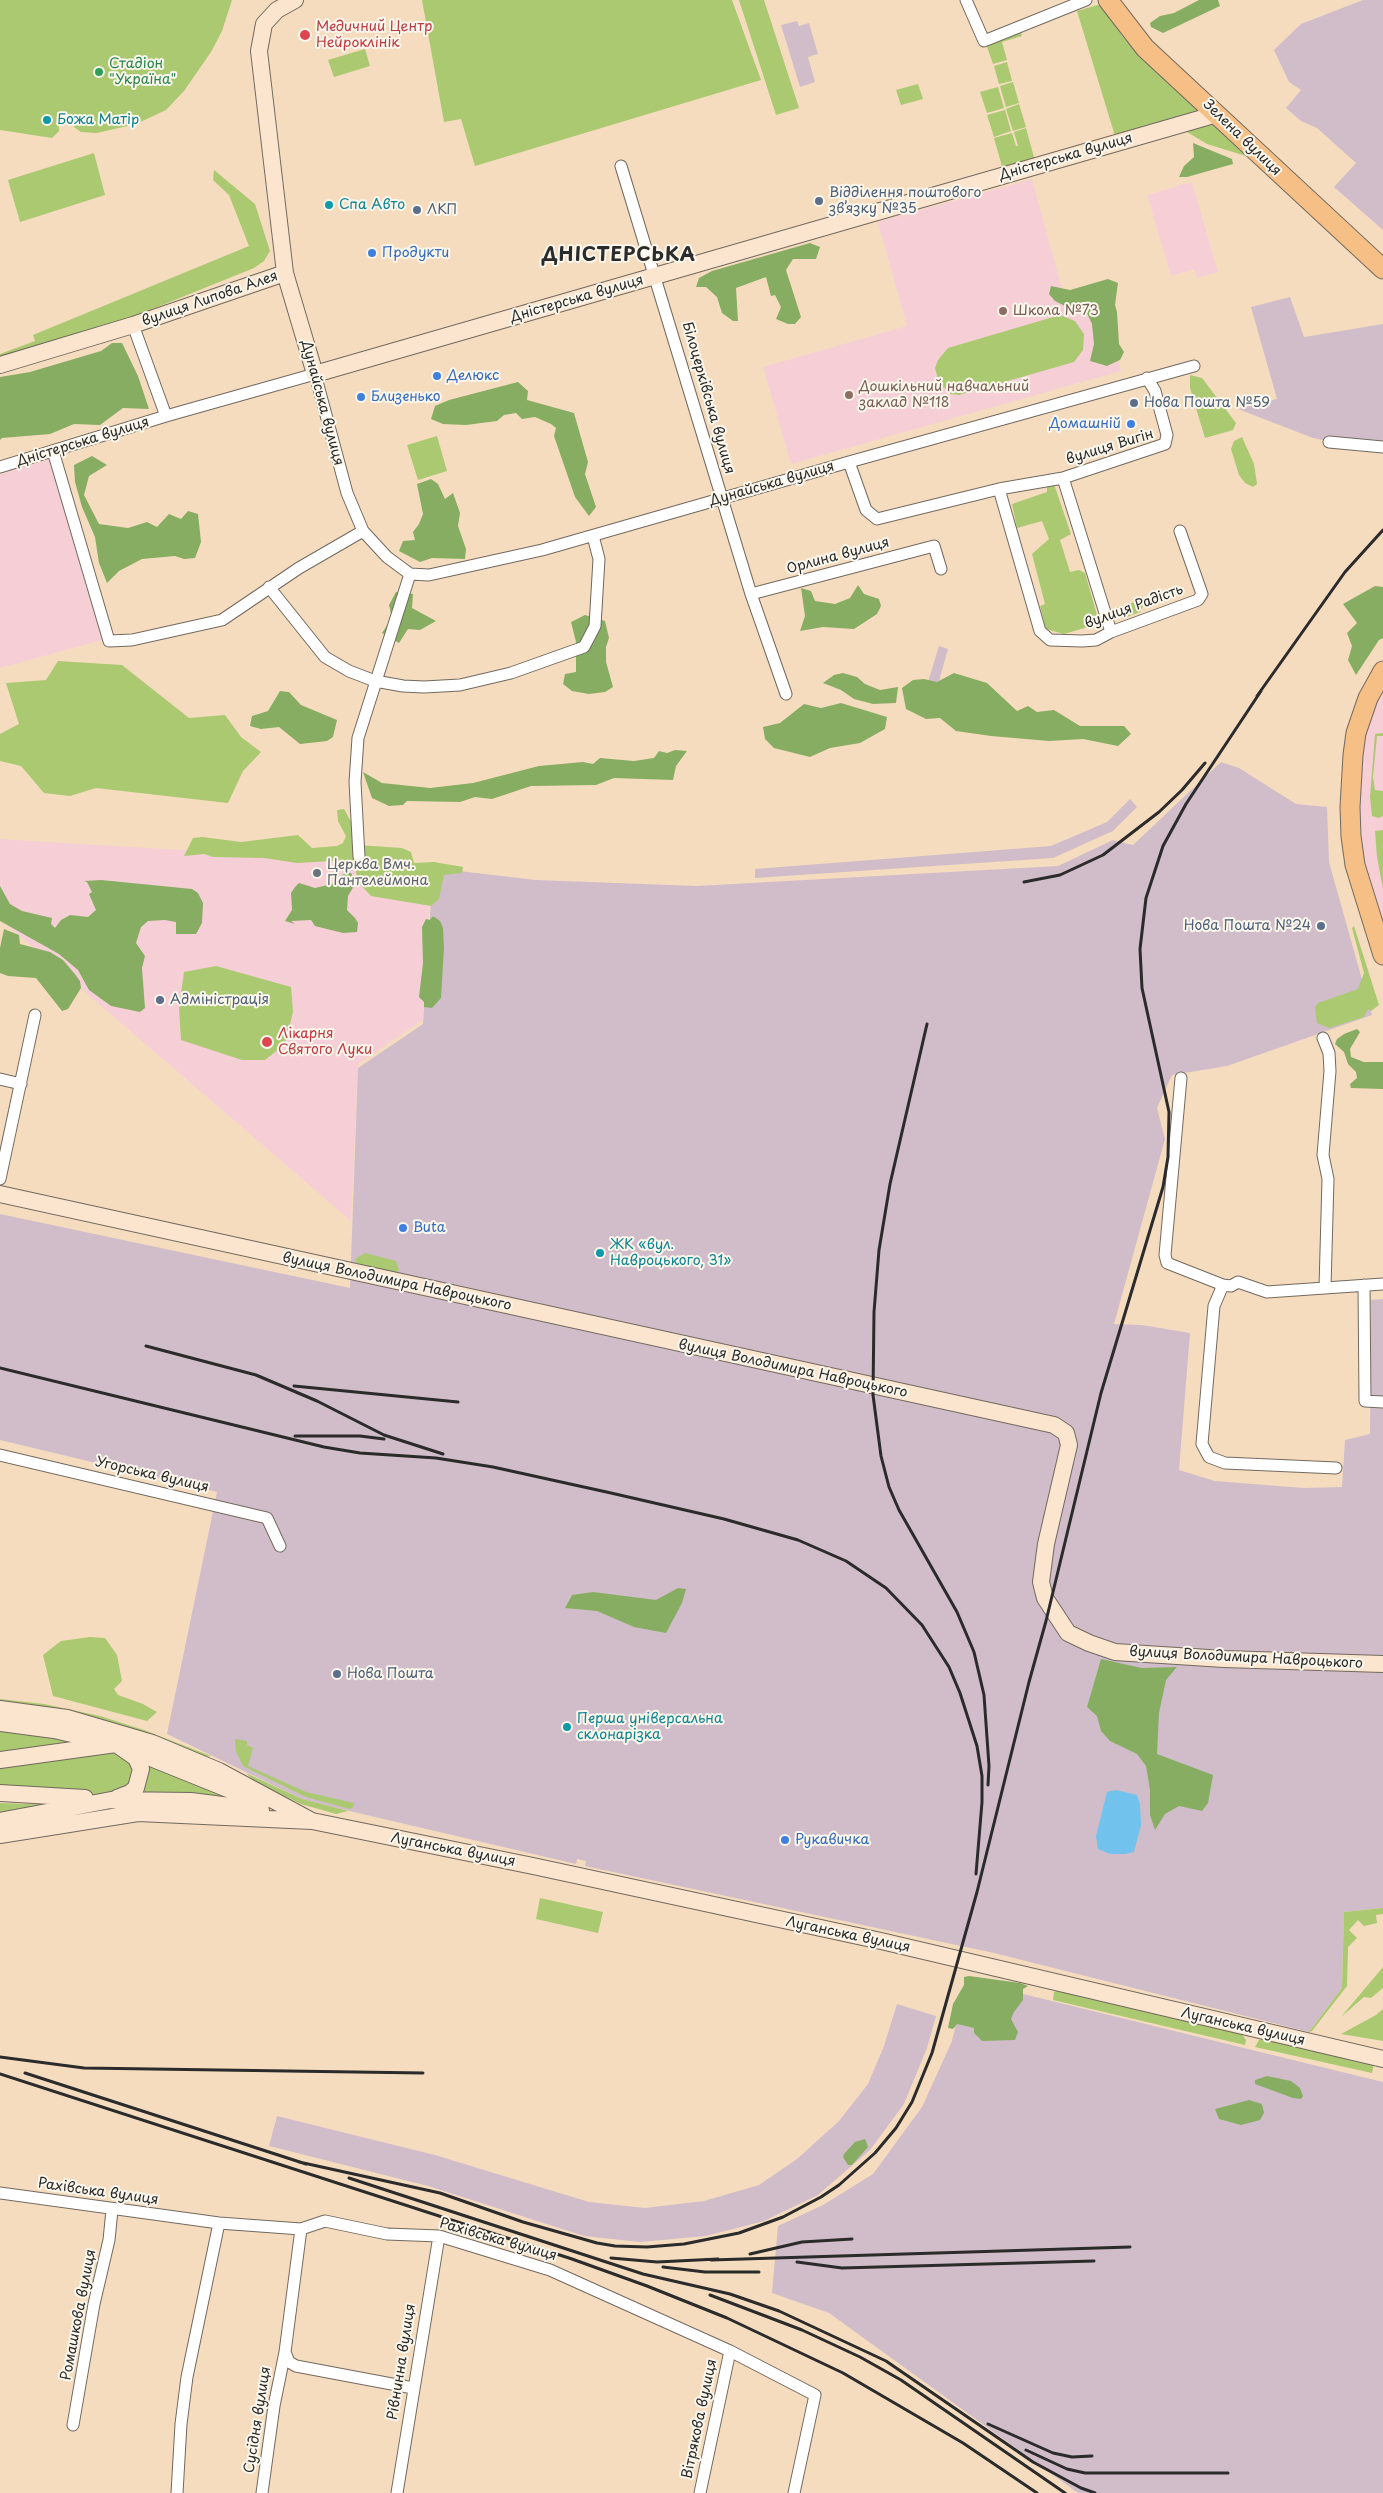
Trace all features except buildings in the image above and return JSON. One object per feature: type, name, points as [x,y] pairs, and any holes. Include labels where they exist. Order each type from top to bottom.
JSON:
[{"type":"main road","name":"Зелена вулиця","points":[[1108,0],[1145,48],[1383,269]]},
{"type":"main road","points":[[1383,671],[1368,698],[1356,733],[1352,763],[1350,836],[1355,865],[1383,955]]},
{"type":"street","name":"вулиця Липова Алея","points":[[0,366],[133,325],[285,273],[259,51],[264,24],[277,10],[295,0]]},
{"type":"street","points":[[966,0],[984,41],[1086,0]]},
{"type":"street","name":"Дністерська вулиця","points":[[0,467],[166,416],[1217,114]]},
{"type":"street","name":"Білоцерківська вулиця","points":[[621,166],[656,276],[721,498],[751,594],[786,694]]},
{"type":"street","name":"Дунайська вулиця","points":[[285,273],[348,493],[363,531],[387,557],[410,574],[429,575],[478,565],[593,536],[721,498],[1194,366]]},
{"type":"street","name":"Дністерська вулиця","points":[[133,325],[166,416]]},
{"type":"street","name":"вулиця Вигін","points":[[1111,632],[1063,478],[1165,444],[1167,435],[1156,391],[1147,378]]},
{"type":"street","points":[[1329,442],[1383,447]]},
{"type":"street","points":[[53,451],[109,640],[132,640],[222,620],[269,587],[363,531]]},
{"type":"street","points":[[849,462],[866,510],[877,519],[999,489],[1063,478]]},
{"type":"street","name":"вулиця Радість","points":[[999,489],[1040,631],[1050,640],[1057,642],[1096,640],[1111,632],[1201,597],[1202,594],[1180,531]]},
{"type":"street","points":[[269,587],[325,657],[349,671],[375,681],[424,687],[475,682],[511,673],[584,647],[595,626],[599,558],[593,536]]},
{"type":"street","name":"Орлина вулиця","points":[[751,594],[934,546],[941,569]]},
{"type":"street","points":[[359,857],[355,782],[358,738],[410,574]]},
{"type":"street","points":[[0,1179],[35,1015]]},
{"type":"street","points":[[1323,1038],[1329,1054],[1330,1071],[1323,1155],[1328,1179],[1325,1287]]},
{"type":"street","points":[[1181,1078],[1165,1255],[1167,1262],[1223,1285],[1231,1286],[1238,1282],[1267,1292],[1383,1284]]},
{"type":"street","points":[[0,1079],[21,1084]]},
{"type":"street","name":"вулиця Володимира Навроцького","points":[[0,1194],[1054,1426],[1066,1433],[1069,1445],[1046,1544],[1041,1582],[1050,1606],[1068,1633],[1115,1652],[1224,1660],[1383,1664]]},
{"type":"street","points":[[1223,1285],[1214,1306],[1202,1444],[1205,1451],[1209,1457],[1225,1463],[1336,1468]]},
{"type":"street","points":[[1364,1285],[1365,1401],[1383,1402]]},
{"type":"street","name":"Угорська вулиця","points":[[0,1455],[267,1518],[280,1546]]},
{"type":"street","name":"Луганська вулиця","points":[[0,1709],[67,1718],[152,1743],[219,1770],[312,1821]]},
{"type":"street","points":[[0,1723],[54,1730],[116,1744],[312,1821]]},
{"type":"street","points":[[0,1760],[116,1744],[136,1758],[141,1769],[136,1788],[130,1793],[110,1800],[0,1821]]},
{"type":"street","points":[[0,1793],[110,1800],[216,1803],[252,1808],[312,1821]]},
{"type":"street","name":"Луганська вулиця","points":[[0,1835],[138,1813],[312,1821],[533,1866],[881,1941],[1383,2059]]},
{"type":"street","name":"Рахівська вулиця","points":[[0,2193],[112,2210],[219,2223],[301,2229],[325,2221],[388,2234],[439,2236],[550,2270],[730,2351],[814,2395],[794,2493]]},
{"type":"street","name":"Ромашкова вулиця","points":[[73,2425],[94,2304],[109,2240],[112,2210]]},
{"type":"street","points":[[177,2493],[181,2424],[187,2377],[219,2223]]},
{"type":"street","name":"Сусідня вулиця","points":[[262,2493],[274,2406],[285,2352],[301,2229]]},
{"type":"street","name":"Рівнинна вулиця","points":[[398,2493],[412,2388],[439,2236]]},
{"type":"street","name":"Вітрякова вулиця","points":[[700,2493],[730,2351]]},
{"type":"street","name":"Сусідня вулиця","points":[[285,2352],[289,2362],[296,2366],[412,2388]]},
{"type":"shaded area","points":[[1363,0],[1383,0],[1383,230],[1334,187],[1356,163],[1317,128],[1301,121],[1286,108],[1301,90],[1289,82],[1274,50],[1301,24]]},
{"type":"shaded area","points":[[797,21],[799,26],[809,23],[818,54],[808,57],[815,82],[800,87],[781,25]]},
{"type":"shaded area","name":"Школа №73","points":[[1032,179],[1064,296],[1097,287],[1121,371],[791,464],[763,367],[907,326],[878,222]]},
{"type":"shaded area","points":[[1192,182],[1218,272],[1197,278],[1194,269],[1171,276],[1147,195]]},
{"type":"shaded area","points":[[1290,297],[1304,337],[1383,324],[1383,443],[1342,444],[1313,438],[1238,409],[1277,399],[1251,307]]},
{"type":"shaded area","points":[[50,459],[106,639],[0,668],[0,474]]},
{"type":"shaded area","points":[[939,646],[948,649],[938,685],[928,682]]},
{"type":"shaded area","points":[[1383,679],[1383,929],[1357,833],[1362,743]]},
{"type":"shaded area","points":[[1221,762],[1239,768],[1296,804],[1327,807],[1329,862],[1372,1015],[1227,1066],[1172,1075],[1157,1108],[1165,1139],[1114,1324],[1142,1325],[1190,1333],[1179,1470],[1215,1481],[1304,1488],[1342,1487],[1345,1440],[1370,1434],[1371,1300],[1383,1299],[1383,1908],[1344,1912],[1342,1988],[1309,2032],[994,1953],[585,1866],[586,1861],[577,1859],[576,1864],[328,1806],[302,1799],[167,1734],[217,1492],[0,1440],[0,1214],[350,1288],[358,1068],[423,1024],[433,868],[536,880],[697,886],[1058,866],[1113,840],[1133,845]]},
{"type":"shaded area","points":[[1130,799],[1137,807],[1113,831],[1053,858],[755,878],[755,869],[1051,846],[1107,822]]},
{"type":"shaded area","name":"Лікарня Святого Луки","points":[[0,839],[431,865],[423,1020],[358,1064],[351,1221],[0,919]]},
{"type":"shaded area","points":[[966,1980],[1383,2082],[1383,2493],[1078,2493],[829,2313],[772,2293],[778,2226],[823,2205],[873,2174],[922,2107],[952,2041]]},
{"type":"shaded area","points":[[897,2004],[936,2016],[927,2048],[904,2104],[870,2150],[818,2195],[764,2221],[706,2236],[640,2242],[584,2236],[428,2186],[269,2146],[277,2116],[435,2155],[589,2202],[645,2208],[704,2201],[759,2185],[797,2159],[839,2121],[868,2084],[884,2046]]},
{"type":"green space","name":"Стадіон \"Україна\"","points":[[0,0],[232,0],[222,31],[211,52],[184,91],[166,110],[136,124],[97,133],[81,132],[74,127],[74,115],[58,114],[59,131],[52,138],[0,130]]},
{"type":"green space","points":[[422,0],[732,0],[761,80],[475,166],[461,119],[444,122]]},
{"type":"green space","points":[[739,0],[764,0],[799,108],[776,115]]},
{"type":"green space","points":[[1199,0],[1218,0],[1220,6],[1163,33],[1151,27],[1150,23],[1160,16],[1174,13]]},
{"type":"green space","points":[[1101,4],[1122,36],[1140,56],[1202,114],[1115,136],[1077,11]]},
{"type":"green space","points":[[1019,28],[1022,36],[1002,42],[1007,60],[993,64],[985,41]]},
{"type":"green space","points":[[365,49],[370,66],[334,77],[328,60]]},
{"type":"green space","points":[[1007,62],[1012,81],[999,84],[994,66]]},
{"type":"green space","points":[[1013,82],[1019,103],[1006,107],[1000,86]]},
{"type":"green space","points":[[918,84],[923,99],[901,105],[896,90]]},
{"type":"green space","points":[[998,87],[1004,108],[987,113],[980,92]]},
{"type":"green space","points":[[1019,104],[1026,127],[1013,131],[1006,109]]},
{"type":"green space","points":[[1005,110],[1011,131],[994,137],[987,115]]},
{"type":"green space","points":[[1209,121],[1246,156],[1207,144],[1182,129]]},
{"type":"green space","points":[[1026,128],[1035,161],[1003,170],[994,138],[1012,133],[1016,146],[1018,146],[1014,132]]},
{"type":"green space","points":[[1193,143],[1232,159],[1233,164],[1187,177],[1179,177],[1184,166],[1194,157]]},
{"type":"green space","points":[[94,153],[105,195],[20,222],[8,180]]},
{"type":"green space","points":[[214,170],[255,204],[270,251],[264,261],[254,268],[140,314],[0,359],[0,354],[35,341],[33,335],[249,246],[229,195],[213,180]]},
{"type":"green space","points":[[810,243],[820,247],[816,259],[793,259],[786,270],[801,317],[795,324],[788,324],[776,319],[781,307],[775,295],[771,296],[766,277],[736,288],[738,321],[733,321],[722,313],[717,297],[706,287],[696,287],[699,278],[712,271]]},
{"type":"green space","points":[[1108,279],[1118,283],[1115,305],[1119,344],[1124,352],[1120,360],[1107,366],[1090,361],[1094,344],[1092,324],[1086,311],[1080,304],[1067,307],[1055,301],[1049,294],[1051,286],[1070,290]]},
{"type":"green space","points":[[1060,315],[1075,321],[1084,334],[1083,350],[1074,362],[959,395],[951,394],[939,383],[935,368],[938,360],[948,348]]},
{"type":"green space","points":[[112,343],[122,343],[138,376],[149,409],[123,408],[100,425],[74,424],[50,434],[2,438],[0,440],[0,377],[30,372],[101,351]]},
{"type":"green space","points":[[1190,375],[1202,378],[1236,423],[1233,430],[1205,438],[1190,388]]},
{"type":"green space","points":[[518,382],[528,391],[527,400],[574,413],[588,462],[585,474],[596,507],[589,516],[575,497],[554,436],[556,428],[551,424],[535,417],[522,419],[516,413],[504,415],[497,421],[466,425],[443,424],[431,419],[435,406],[449,400]]},
{"type":"green space","points":[[437,436],[447,471],[418,480],[407,445]]},
{"type":"green space","points":[[1242,437],[1254,464],[1257,484],[1253,487],[1245,483],[1239,475],[1231,449],[1234,441]]},
{"type":"green space","points":[[92,456],[107,465],[89,476],[84,495],[99,524],[128,528],[147,522],[157,527],[169,514],[181,519],[188,511],[198,514],[201,542],[195,558],[184,559],[175,556],[142,559],[119,571],[107,583],[99,563],[95,537],[82,507],[75,482],[74,465]]},
{"type":"green space","points":[[431,479],[438,484],[445,499],[453,493],[460,513],[458,526],[466,549],[465,559],[432,558],[420,562],[399,551],[403,541],[415,540],[413,532],[423,514],[417,484]]},
{"type":"green space","points":[[1054,484],[1071,534],[1060,540],[1070,572],[1079,570],[1085,573],[1097,615],[1095,622],[1088,627],[1064,634],[1046,629],[1040,606],[1045,604],[1032,554],[1049,539],[1042,521],[1017,528],[1012,504],[1047,492],[1047,486]]},
{"type":"green space","points":[[858,585],[864,594],[879,599],[881,606],[877,614],[854,629],[823,627],[800,631],[805,616],[801,588],[811,591],[815,601],[835,604],[850,598]]},
{"type":"green space","points":[[1375,586],[1383,587],[1383,638],[1379,640],[1356,675],[1348,660],[1352,646],[1347,633],[1357,623],[1343,604]]},
{"type":"green space","points":[[396,592],[413,594],[412,608],[436,621],[420,630],[408,629],[399,643],[382,633],[392,618],[389,605]]},
{"type":"green space","points":[[1141,600],[1143,606],[1140,612],[1124,618],[1119,616],[1116,608]]},
{"type":"green space","points":[[585,615],[605,621],[609,638],[606,647],[606,662],[613,687],[605,692],[589,694],[572,691],[563,684],[565,674],[576,672],[576,642],[571,622]]},
{"type":"green space","points":[[58,661],[122,665],[189,718],[225,715],[241,737],[261,752],[243,771],[228,803],[96,788],[70,796],[44,793],[21,766],[0,761],[0,734],[19,724],[6,683],[46,680]]},
{"type":"green space","points":[[843,673],[857,677],[865,684],[880,690],[898,687],[896,703],[873,704],[854,699],[841,690],[823,683],[834,675]]},
{"type":"green space","points":[[954,673],[987,683],[1017,711],[1028,706],[1037,712],[1054,710],[1080,726],[1124,726],[1131,734],[1118,746],[1083,739],[1049,741],[991,736],[956,731],[940,718],[926,719],[906,709],[902,688],[913,680],[924,679],[937,682]]},
{"type":"green space","points":[[280,691],[289,692],[301,705],[337,720],[333,737],[327,741],[300,744],[279,727],[261,729],[250,726],[252,716],[268,711]]},
{"type":"green space","points":[[841,703],[887,717],[885,729],[860,743],[830,748],[810,757],[774,748],[765,739],[763,727],[780,723],[804,704],[821,708]]},
{"type":"green space","points":[[1383,733],[1383,736],[1377,736],[1373,777],[1375,790],[1383,791],[1383,816],[1379,818],[1372,816],[1370,797],[1375,734]]},
{"type":"green space","points":[[675,750],[687,751],[676,766],[673,780],[614,778],[596,785],[531,786],[492,799],[475,797],[460,802],[407,801],[403,805],[389,806],[372,798],[363,772],[382,783],[430,788],[473,783],[539,766],[583,762],[593,764],[600,758],[634,761],[654,758],[659,751],[667,753]]},
{"type":"green space","points":[[344,809],[356,831],[358,845],[402,848],[411,852],[414,863],[434,862],[463,867],[462,873],[444,875],[439,899],[431,906],[371,896],[357,881],[356,871],[352,866],[332,861],[297,863],[264,858],[213,857],[204,854],[184,856],[193,838],[202,837],[241,842],[298,835],[312,848],[337,846],[343,843],[346,836],[338,821],[337,810]]},
{"type":"green space","points":[[1383,830],[1383,889],[1377,857],[1375,831]]},
{"type":"green space","points":[[345,873],[351,873],[354,878],[354,886],[348,896],[347,910],[358,923],[357,932],[343,933],[315,926],[311,920],[291,921],[295,924],[285,921],[292,910],[291,893],[299,883],[315,888],[332,884]]},
{"type":"green space","points":[[101,880],[192,889],[198,893],[203,903],[202,923],[196,934],[176,934],[176,922],[165,920],[148,921],[141,927],[136,943],[145,956],[142,968],[145,1008],[140,1012],[111,1006],[89,990],[78,970],[59,954],[0,921],[0,886],[10,904],[22,911],[52,918],[51,924],[55,928],[61,920],[70,915],[88,917],[96,910],[89,894],[92,892],[87,882],[84,881]]},
{"type":"green space","points":[[433,916],[440,921],[443,928],[444,948],[441,998],[432,1008],[424,1007],[424,1002],[419,997],[423,963],[422,927],[426,919],[430,920]]},
{"type":"green space","points":[[1354,926],[1379,1005],[1371,1011],[1368,1009],[1364,1017],[1329,1028],[1317,1023],[1315,1007],[1318,1003],[1358,989],[1364,973],[1352,928]]},
{"type":"green space","points":[[4,929],[19,935],[20,944],[50,952],[63,960],[74,973],[80,981],[81,988],[68,1009],[62,1011],[36,978],[8,976],[0,973],[0,948]]},
{"type":"green space","points":[[216,966],[291,987],[293,1012],[285,1044],[265,1060],[242,1060],[181,1040],[179,1008],[184,972]]},
{"type":"green space","points":[[1357,1029],[1360,1032],[1350,1049],[1351,1057],[1364,1062],[1383,1062],[1383,1089],[1351,1088],[1350,1084],[1357,1078],[1356,1072],[1348,1064],[1344,1052],[1335,1044],[1337,1039],[1344,1034]]},
{"type":"green space","points":[[365,1253],[396,1261],[399,1270],[396,1273],[357,1265],[355,1259]]},
{"type":"green space","points":[[678,1588],[686,1589],[682,1603],[666,1633],[634,1627],[597,1611],[565,1608],[572,1595],[593,1592],[656,1600]]},
{"type":"green space","points":[[90,1637],[105,1638],[117,1655],[122,1681],[114,1689],[118,1695],[143,1704],[157,1712],[147,1721],[53,1696],[43,1655],[61,1641]]},
{"type":"green space","points":[[1101,1659],[1142,1668],[1177,1667],[1166,1680],[1159,1713],[1157,1754],[1213,1775],[1208,1803],[1202,1811],[1179,1806],[1165,1814],[1155,1830],[1150,1815],[1150,1790],[1146,1766],[1137,1754],[1110,1741],[1101,1731],[1097,1716],[1087,1707]]},
{"type":"green space","points":[[0,1699],[44,1704],[100,1716],[144,1730],[211,1756],[202,1757],[0,1704]]},
{"type":"green space","points":[[0,1731],[64,1740],[71,1743],[0,1754]]},
{"type":"green space","points":[[235,1739],[247,1741],[247,1745],[253,1748],[248,1766],[306,1792],[354,1803],[353,1807],[350,1809],[306,1797],[243,1766],[236,1752]]},
{"type":"green space","points":[[110,1753],[117,1754],[128,1761],[133,1773],[129,1785],[113,1795],[0,1789],[0,1768]]},
{"type":"green space","points":[[148,1765],[231,1799],[142,1794],[147,1780]]},
{"type":"green space","points":[[246,1773],[302,1799],[348,1811],[336,1814],[301,1804],[255,1782]]},
{"type":"green space","points":[[0,1803],[54,1805],[0,1817]]},
{"type":"green space","points":[[540,1898],[603,1912],[598,1933],[536,1919]]},
{"type":"green space","points":[[1383,1908],[1383,1914],[1376,1915],[1377,1923],[1364,1926],[1358,1920],[1349,1930],[1357,1938],[1348,1947],[1347,1986],[1312,2031],[1309,2032],[1342,1988],[1344,1912]]},
{"type":"green space","points":[[1383,1967],[1383,1988],[1371,1998],[1364,1997],[1341,2017]]},
{"type":"green space","points":[[969,1976],[1020,1983],[1028,1986],[1023,1989],[1023,2000],[1011,2019],[1018,2032],[1015,2040],[982,2041],[974,2033],[974,2028],[957,2024],[953,2029],[948,2028],[953,2004],[964,1985],[964,1977]]},
{"type":"green space","points":[[1057,1991],[1241,2033],[1246,2040],[1245,2045],[1053,2000],[1054,1992]]},
{"type":"green space","points":[[1383,2009],[1383,2041],[1341,2034],[1376,2015]]},
{"type":"green space","points":[[1263,2039],[1374,2063],[1372,2073],[1255,2047],[1259,2040]]},
{"type":"green space","points":[[1267,2076],[1291,2081],[1300,2088],[1303,2096],[1301,2099],[1293,2098],[1255,2084],[1255,2080]]},
{"type":"green space","points":[[1249,2100],[1262,2104],[1264,2113],[1260,2120],[1241,2125],[1219,2119],[1215,2109]]},
{"type":"green space","points":[[865,2139],[868,2147],[852,2165],[848,2165],[843,2157],[844,2154],[855,2142]]},
{"type":"water","points":[[1116,1790],[1137,1795],[1140,1804],[1141,1825],[1134,1852],[1125,1854],[1110,1854],[1098,1849],[1096,1836],[1107,1792]]},
{"type":"railway","points":[[1257,696],[1345,572],[1383,530]]},
{"type":"railway","points":[[299,2162],[440,2193],[523,2222],[597,2243],[615,2246],[647,2247],[684,2244],[739,2233],[783,2217],[839,2185],[875,2153],[896,2128],[912,2102],[932,2053],[977,1892],[1046,1621],[1101,1393],[1163,1187],[1168,1157],[1169,1112],[1142,988],[1140,949],[1146,898],[1163,846],[1186,804],[1261,691]]},
{"type":"railway","points":[[1024,882],[1060,875],[1103,855],[1159,812],[1182,790],[1205,763]]},
{"type":"railway","points":[[927,1024],[890,1184],[879,1250],[874,1312],[873,1395],[881,1456],[889,1487],[899,1510],[957,1612],[974,1652],[984,1695],[989,1766],[988,1785]]},
{"type":"railway","points":[[146,1346],[256,1375],[317,1401],[384,1435],[443,1454]]},
{"type":"railway","points":[[0,1368],[324,1447],[360,1453],[436,1458],[493,1467],[611,1493],[724,1519],[798,1540],[846,1561],[886,1588],[922,1625],[949,1667],[960,1693],[977,1746],[982,1776],[982,1802],[976,1874]]},
{"type":"railway","points":[[294,1386],[458,1402]]},
{"type":"railway","points":[[295,1436],[360,1436],[384,1439]]},
{"type":"railway","points":[[0,2057],[84,2068],[423,2073]]},
{"type":"railway","points":[[25,2073],[306,2164]]},
{"type":"railway","points":[[0,2074],[572,2259],[727,2318],[843,2373],[963,2443],[1037,2493]]},
{"type":"railway","points":[[349,2178],[643,2274],[730,2294],[779,2311],[886,2361],[1033,2462],[1081,2488],[1095,2493]]},
{"type":"railway","points":[[750,2254],[802,2242],[852,2239]]},
{"type":"railway","points":[[711,2260],[1130,2247]]},
{"type":"railway","points":[[611,2258],[657,2262],[718,2259]]},
{"type":"railway","points":[[797,2262],[842,2268],[1094,2261]]},
{"type":"railway","points":[[663,2267],[705,2272],[759,2272]]},
{"type":"railway","points":[[710,2295],[802,2330],[860,2357],[901,2380],[1065,2493]]},
{"type":"railway","points":[[988,2424],[1053,2453],[1072,2457],[1092,2456]]},
{"type":"railway","points":[[1026,2450],[1067,2469],[1085,2473],[1228,2473]]},
{"type":"place","name":"Медичний Центр Нейроклінік","points":[[305,35]]},
{"type":"place","name":"Стадіон \"Україна\"","points":[[99,72]]},
{"type":"place","name":"Божа Матір","points":[[47,120]]},
{"type":"place","name":"Відділення поштового зв’язку №35","points":[[819,201]]},
{"type":"place","name":"Спа Авто","points":[[329,205]]},
{"type":"place","name":"ЛКП","points":[[417,210]]},
{"type":"place","name":"Продукти","points":[[372,253]]},
{"type":"place","name":"Школа №73","points":[[1003,311]]},
{"type":"place","name":"Делюкс","points":[[437,376]]},
{"type":"place","name":"Дошкільний навчальний заклад №118","points":[[849,395]]},
{"type":"place","name":"Близенько","points":[[361,397]]},
{"type":"place","name":"Нова Пошта №59","points":[[1134,403]]},
{"type":"place","name":"Домашній","points":[[1131,424]]},
{"type":"place","name":"Церква Вмч. Пантелеймона","points":[[317,873]]},
{"type":"place","name":"Нова Пошта №24","points":[[1321,926]]},
{"type":"place","name":"Адміністрація","points":[[160,1000]]},
{"type":"place","name":"Лікарня Святого Луки","points":[[267,1042]]},
{"type":"place","name":"Buta","points":[[403,1228]]},
{"type":"place","name":"ЖК «вул. Навроцького, 31»","points":[[600,1253]]},
{"type":"place","name":"Нова Пошта","points":[[337,1674]]},
{"type":"place","name":"Перша універсальна склонарізка","points":[[567,1727]]},
{"type":"place","name":"Рукавичка","points":[[785,1840]]},
{"type":"district","name":"ДНІСТЕРСЬКА","points":[[619,256]]}]
